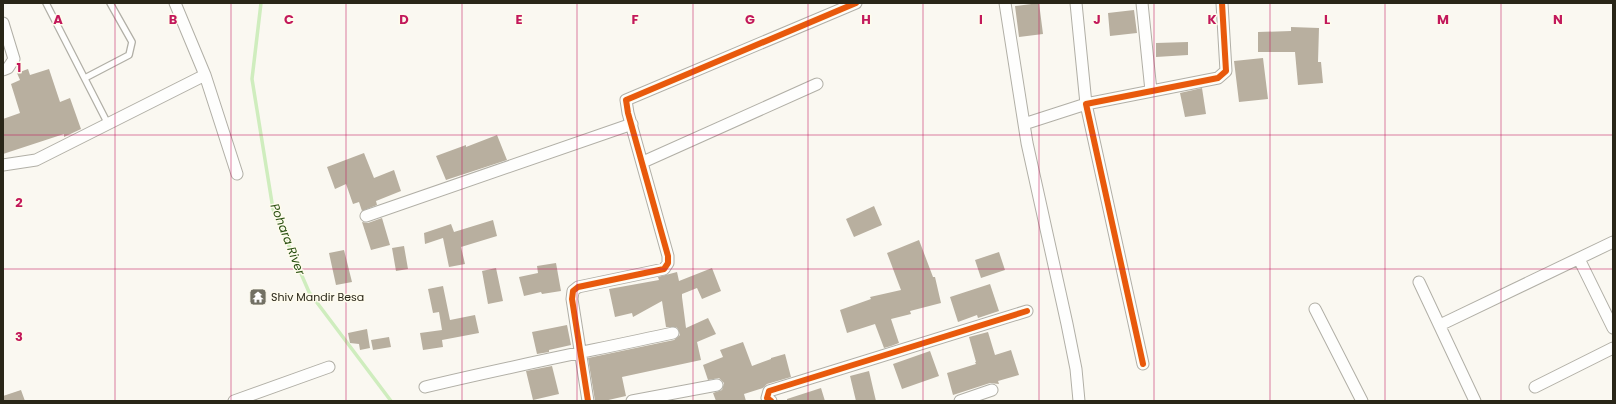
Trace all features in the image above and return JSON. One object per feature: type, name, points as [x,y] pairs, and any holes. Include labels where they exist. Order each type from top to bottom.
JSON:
[{"type":"street","points":[[175,3],[205,75],[237,174]]},
{"type":"street","points":[[588,401],[572,300],[573,291],[578,287],[664,269],[668,263],[668,256],[626,100],[856,3]]},
{"type":"street","points":[[1005,3],[1027,144],[1069,331],[1076,369],[1078,401]]},
{"type":"street","points":[[1076,3],[1086,104],[1143,364]]},
{"type":"street","points":[[1142,3],[1151,91]]},
{"type":"street","points":[[1024,124],[1086,104],[1218,78],[1226,71],[1222,3]]},
{"type":"street","points":[[3,23],[14,59],[8,68],[3,70]]},
{"type":"street","points":[[3,165],[36,160],[205,75]]},
{"type":"street","points":[[643,162],[817,84]]},
{"type":"street","points":[[366,216],[632,124]]},
{"type":"street","points":[[1440,325],[1613,242]]},
{"type":"street","points":[[1579,259],[1613,328]]},
{"type":"street","points":[[1419,282],[1475,401]]},
{"type":"street","points":[[1315,308],[1362,401]]},
{"type":"street","points":[[771,401],[767,398],[769,391],[1027,311]]},
{"type":"street","points":[[425,387],[515,366],[673,333]]},
{"type":"street","points":[[1535,387],[1613,348]]},
{"type":"street","points":[[234,401],[329,367]]},
{"type":"street","points":[[632,401],[717,385]]},
{"type":"street","points":[[960,401],[992,390]]},
{"type":"lane","points":[[46,3],[108,124]]},
{"type":"lane","points":[[85,78],[130,55],[132,42],[110,3]]},
{"type":"building","points":[[1039,3],[1043,34],[1019,37],[1015,6]]},
{"type":"building","points":[[1134,10],[1137,33],[1110,36],[1108,13]]},
{"type":"building","points":[[1291,27],[1319,28],[1318,62],[1321,62],[1323,83],[1298,85],[1295,52],[1258,52],[1258,32],[1291,31]]},
{"type":"building","points":[[1188,42],[1188,55],[1156,57],[1156,43]]},
{"type":"building","points":[[1263,58],[1268,99],[1239,102],[1234,61]]},
{"type":"building","points":[[28,69],[30,75],[49,69],[60,102],[70,98],[81,129],[64,137],[64,134],[3,154],[3,119],[20,113],[11,84],[20,80],[17,73]]},
{"type":"building","points":[[1202,88],[1206,114],[1185,117],[1180,93]]},
{"type":"building","points":[[497,135],[507,160],[446,180],[436,156],[466,145],[466,147]]},
{"type":"building","points":[[364,153],[374,178],[394,170],[401,191],[376,201],[377,205],[362,211],[359,202],[353,204],[346,184],[335,189],[327,167]]},
{"type":"building","points":[[874,206],[882,225],[854,237],[846,219]]},
{"type":"building","points":[[382,218],[390,245],[371,250],[362,222],[368,223]]},
{"type":"building","points":[[493,220],[497,236],[461,247],[465,264],[449,267],[443,238],[425,244],[424,233],[451,224],[454,232]]},
{"type":"building","points":[[919,240],[933,277],[935,277],[941,303],[910,311],[911,314],[891,319],[899,343],[891,346],[884,348],[875,324],[847,333],[840,310],[871,299],[870,297],[901,290],[887,253]]},
{"type":"building","points":[[404,246],[408,269],[396,271],[392,248]]},
{"type":"building","points":[[344,250],[352,282],[336,285],[329,253]]},
{"type":"building","points":[[999,252],[1005,270],[981,278],[975,260]]},
{"type":"building","points":[[556,263],[561,291],[542,294],[541,292],[524,296],[519,277],[538,273],[537,266]]},
{"type":"building","points":[[496,268],[503,301],[488,304],[482,271]]},
{"type":"building","points":[[712,268],[721,291],[702,299],[697,288],[682,294],[686,328],[708,318],[716,334],[697,342],[701,360],[622,377],[626,396],[604,401],[595,401],[588,358],[674,340],[680,335],[676,327],[666,327],[662,301],[633,317],[632,313],[615,317],[609,289],[659,280],[658,277],[677,272],[679,281]]},
{"type":"building","points":[[990,284],[999,311],[978,318],[977,315],[958,322],[950,297]]},
{"type":"building","points":[[443,286],[450,320],[475,315],[479,333],[442,340],[443,347],[423,350],[420,333],[442,330],[439,312],[433,313],[428,289]]},
{"type":"building","points":[[567,325],[571,345],[537,354],[532,332]]},
{"type":"building","points":[[367,329],[370,348],[360,350],[359,344],[350,343],[348,333]]},
{"type":"building","points":[[988,332],[995,355],[1011,350],[1019,375],[998,381],[999,384],[990,383],[953,395],[947,373],[976,364],[969,337]]},
{"type":"building","points":[[389,337],[391,347],[373,350],[371,340]]},
{"type":"building","points":[[743,342],[752,366],[785,354],[791,377],[767,384],[763,388],[744,394],[746,401],[716,401],[713,393],[722,390],[724,383],[719,378],[708,380],[703,365],[723,357],[720,350]]},
{"type":"building","points":[[930,351],[939,376],[902,389],[893,364]]},
{"type":"building","points":[[552,366],[559,394],[533,400],[526,371]]},
{"type":"building","points":[[869,371],[876,401],[856,401],[850,376]]},
{"type":"building","points":[[821,388],[825,401],[787,401],[787,399]]},
{"type":"building","points":[[21,390],[25,401],[3,401],[3,396]]},
{"type":"waterway","name":"Pohara River","points":[[261,3],[252,79],[273,209],[309,292],[391,401]]},
{"type":"cycle path","points":[[588,401],[572,299],[573,291],[578,287],[664,269],[668,263],[668,256],[628,113],[626,100],[856,3]]},
{"type":"cycle path","points":[[1143,364],[1086,104],[1218,78],[1226,71],[1222,3]]},
{"type":"cycle path","points":[[771,401],[767,398],[769,391],[1027,311]]},
{"type":"place","name":"Shiv Mandir Besa","points":[[258,297]]}]
